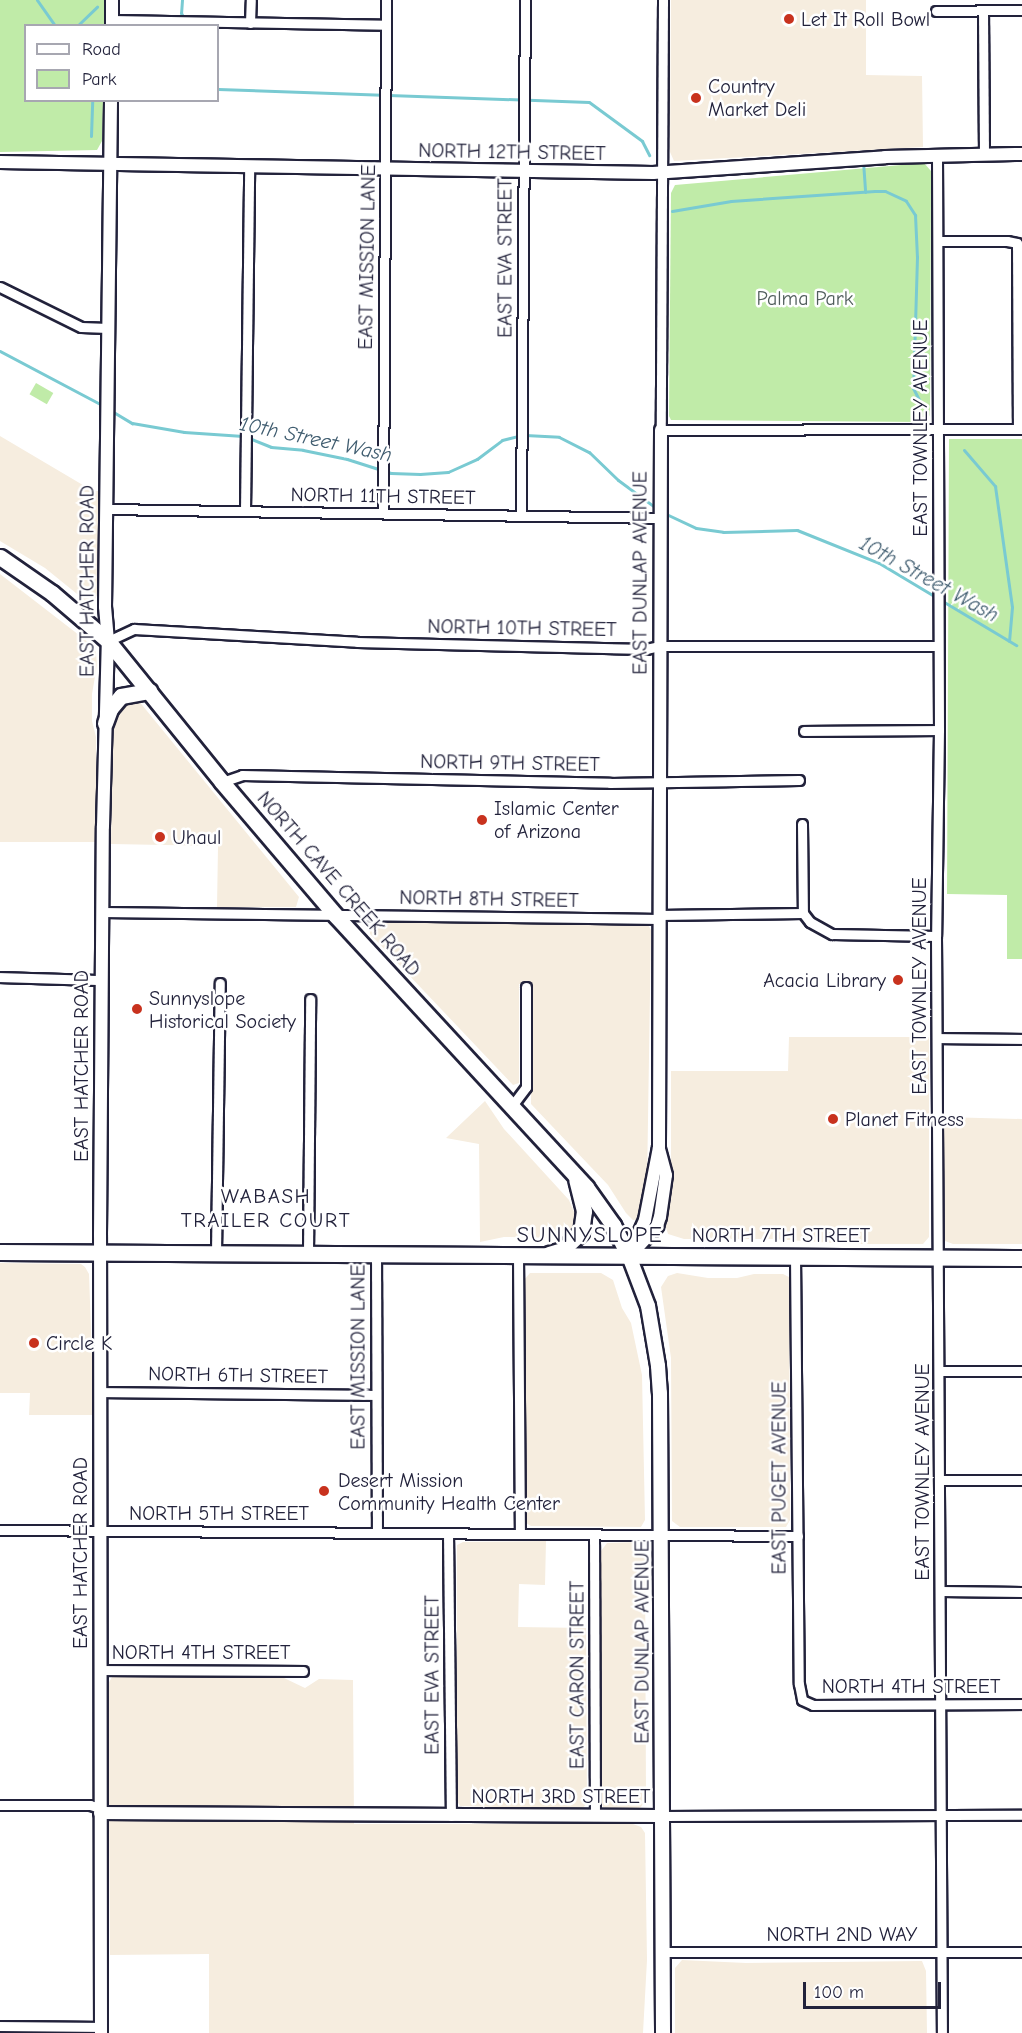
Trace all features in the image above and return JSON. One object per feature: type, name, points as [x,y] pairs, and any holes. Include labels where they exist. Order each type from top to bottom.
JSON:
[{"type":"main road","name":"NORTH CAVE CREEK ROAD","points":[[0,557],[52,593],[108,641],[222,782],[335,915],[600,1205],[629,1256]]},
{"type":"main road","points":[[105,723],[110,709],[121,696],[150,691]]},
{"type":"main road","points":[[545,1256],[562,1250],[581,1232],[584,1220],[583,1202],[572,1172]]},
{"type":"main road","name":"NORTH 7TH STREET","points":[[0,1252],[1022,1258]]},
{"type":"main road","name":"EAST DUNLAP AVENUE","points":[[629,1256],[648,1306],[658,1366],[663,2033]]},
{"type":"street","points":[[112,0],[112,23],[250,22],[386,25]]},
{"type":"street","points":[[250,22],[251,0]]},
{"type":"street","name":"EAST MISSION LANE","points":[[383,513],[387,0]]},
{"type":"street","name":"EAST EVA STREET","points":[[521,516],[525,0]]},
{"type":"street","name":"EAST DUNLAP AVENUE","points":[[629,1256],[645,1220],[658,1147],[663,0]]},
{"type":"street","points":[[936,11],[1022,10]]},
{"type":"street","points":[[983,11],[984,154]]},
{"type":"street","name":"EAST HATCHER ROAD","points":[[101,2030],[99,1392],[101,980],[108,641],[105,607],[111,102]]},
{"type":"street","name":"NORTH 12TH STREET","points":[[0,162],[663,173],[937,155],[1022,154]]},
{"type":"street","name":"EAST TOWNLEY AVENUE","points":[[937,155],[939,730],[936,936],[937,1238],[940,1258],[942,2033]]},
{"type":"street","points":[[245,511],[249,166]]},
{"type":"street","points":[[661,430],[1020,429],[1020,312],[1017,243],[939,241]]},
{"type":"street","points":[[0,287],[81,327],[108,328]]},
{"type":"street","name":"NORTH 11TH STREET","points":[[106,509],[660,518]]},
{"type":"street","name":"NORTH 10TH STREET","points":[[108,641],[134,629],[357,642],[646,649],[659,646],[938,646]]},
{"type":"street","points":[[804,730],[939,730]]},
{"type":"street","name":"NORTH 9TH STREET","points":[[222,782],[242,775],[610,783],[799,780]]},
{"type":"street","points":[[802,824],[803,913],[810,922],[832,934],[936,936]]},
{"type":"street","name":"NORTH 8TH STREET","points":[[102,912],[659,917],[803,913]]},
{"type":"street","points":[[0,977],[101,980]]},
{"type":"street","points":[[216,1253],[220,983]]},
{"type":"street","points":[[511,1107],[526,1087],[526,987]]},
{"type":"street","points":[[308,1253],[310,999]]},
{"type":"street","points":[[937,1038],[1022,1040]]},
{"type":"street","name":"EAST MISSION LANE","points":[[376,1253],[377,1532]]},
{"type":"street","points":[[518,1255],[520,1534]]},
{"type":"street","name":"EAST PUGET AVENUE","points":[[795,1255],[799,1684],[802,1700]]},
{"type":"street","points":[[940,1371],[1022,1371]]},
{"type":"street","name":"NORTH 6TH STREET","points":[[99,1392],[376,1395]]},
{"type":"street","points":[[940,1480],[1022,1480]]},
{"type":"street","name":"NORTH 5TH STREET","points":[[0,1530],[798,1536]]},
{"type":"street","name":"EAST EVA STREET","points":[[448,1533],[451,1816]]},
{"type":"street","name":"EAST CARON STREET","points":[[594,1534],[595,1816]]},
{"type":"street","points":[[941,1592],[1022,1592]]},
{"type":"street","name":"NORTH 4TH STREET","points":[[100,1670],[303,1671]]},
{"type":"street","name":"NORTH 4TH STREET","points":[[802,1700],[813,1705],[1022,1704]]},
{"type":"street","name":"NORTH 3RD STREET","points":[[0,1805],[90,1805],[100,1811],[451,1816],[1022,1815]]},
{"type":"street","name":"NORTH 2ND WAY","points":[[663,1952],[1022,1952]]},
{"type":"street","points":[[0,2026],[101,2030]]},
{"type":"shaded area","points":[[671,0],[866,0],[866,75],[922,76],[923,147],[674,161],[670,152]]},
{"type":"shaded area","points":[[0,436],[93,491],[99,491],[98,593],[94,601],[87,602],[45,568],[0,541]]},
{"type":"shaded area","points":[[0,574],[88,642],[96,652],[92,721],[96,737],[96,842],[0,842]]},
{"type":"shaded area","points":[[138,700],[299,897],[296,907],[217,907],[218,846],[111,844],[113,710],[119,701]]},
{"type":"shaded area","points":[[378,921],[648,925],[651,930],[647,1184],[640,1219],[633,1220],[626,1213],[608,1185],[531,1104],[532,985],[519,984],[519,1083],[513,1085],[370,934],[370,925]]},
{"type":"shaded area","points":[[789,1037],[929,1037],[929,1237],[923,1244],[852,1244],[772,1239],[684,1239],[668,1234],[664,1221],[671,1173],[671,1071],[788,1071]]},
{"type":"shaded area","points":[[485,1101],[504,1129],[569,1200],[577,1219],[577,1225],[569,1235],[563,1238],[504,1237],[480,1242],[479,1144],[446,1138]]},
{"type":"shaded area","points":[[943,1117],[1022,1119],[1022,1244],[953,1244],[945,1241]]},
{"type":"shaded area","points":[[0,1263],[81,1264],[85,1267],[89,1274],[94,1415],[29,1415],[30,1393],[0,1393]]},
{"type":"shaded area","points":[[530,1273],[601,1273],[613,1280],[622,1308],[631,1323],[642,1375],[645,1520],[641,1527],[531,1526],[526,1523],[524,1280]]},
{"type":"shaded area","points":[[677,1273],[708,1278],[737,1278],[754,1274],[783,1274],[789,1277],[790,1520],[786,1527],[680,1527],[672,1521],[671,1358],[661,1287],[668,1276]]},
{"type":"shaded area","points":[[546,1541],[545,1585],[519,1584],[518,1627],[586,1628],[587,1803],[583,1808],[576,1809],[460,1806],[457,1801],[457,1545],[463,1542]]},
{"type":"shaded area","points":[[639,1542],[645,1551],[646,1798],[641,1807],[636,1809],[610,1809],[603,1807],[600,1793],[601,1551],[607,1543]]},
{"type":"shaded area","points":[[112,1677],[284,1678],[305,1688],[319,1679],[353,1680],[354,1824],[633,1824],[641,1827],[645,1833],[647,1960],[643,2033],[209,2033],[209,1954],[110,1955],[108,1684]]},
{"type":"shaded area","points":[[682,1960],[746,1963],[922,1961],[926,1971],[927,2033],[675,2033],[675,1968]]},
{"type":"green space","points":[[0,0],[104,0],[104,24],[24,24],[24,102],[103,102],[102,141],[97,150],[0,152]]},
{"type":"green space","name":"Palma Park","points":[[924,163],[931,171],[930,415],[927,420],[923,422],[671,420],[669,416],[671,193],[675,185]]},
{"type":"green space","points":[[36,383],[53,393],[47,404],[30,394]]},
{"type":"green space","points":[[949,439],[1022,439],[1022,959],[1007,959],[1007,895],[947,894]]},
{"type":"waterway","points":[[37,0],[54,24]]},
{"type":"waterway","points":[[182,0],[181,13],[184,18]]},
{"type":"waterway","points":[[79,24],[97,7]]},
{"type":"waterway","points":[[219,89],[589,102],[642,141],[649,155]]},
{"type":"waterway","points":[[91,136],[92,102]]},
{"type":"waterway","points":[[863,161],[865,192]]},
{"type":"waterway","points":[[672,211],[731,201],[875,191],[885,191],[906,201],[915,215],[917,257],[913,388],[920,402]]},
{"type":"waterway","name":"10th Street Wash","points":[[0,351],[104,406]]},
{"type":"waterway","name":"10th Street Wash","points":[[110,410],[132,423],[184,432],[243,436]]},
{"type":"waterway","name":"10th Street Wash","points":[[525,435],[559,437],[589,452],[618,480],[656,508]]},
{"type":"waterway","name":"10th Street Wash","points":[[249,438],[271,447],[303,450],[347,459],[391,473],[420,474],[448,472],[477,459],[502,440],[518,436]]},
{"type":"waterway","name":"10th Street Wash","points":[[964,450],[995,486],[1012,607],[1009,641]]},
{"type":"waterway","name":"10th Street Wash","points":[[664,513],[696,528],[723,532],[797,530],[879,563],[1016,645]]},
{"type":"place","name":"Let It Roll Bowl","points":[[789,19]]},
{"type":"place","name":"Country Market Deli","points":[[696,98]]},
{"type":"place","name":"Islamic Center of Arizona","points":[[482,820]]},
{"type":"place","name":"Uhaul","points":[[160,837]]},
{"type":"place","name":"Acacia Library","points":[[898,980]]},
{"type":"place","name":"Sunnyslope Historical Society","points":[[137,1009]]},
{"type":"place","name":"Planet Fitness","points":[[833,1119]]},
{"type":"place","name":"Circle K","points":[[34,1343]]},
{"type":"place","name":"Desert Mission Community Health Center","points":[[324,1491]]},
{"type":"district","name":"WABASH TRAILER COURT","points":[[266,1208]]},
{"type":"district","name":"SUNNYSLOPE","points":[[590,1236]]}]
